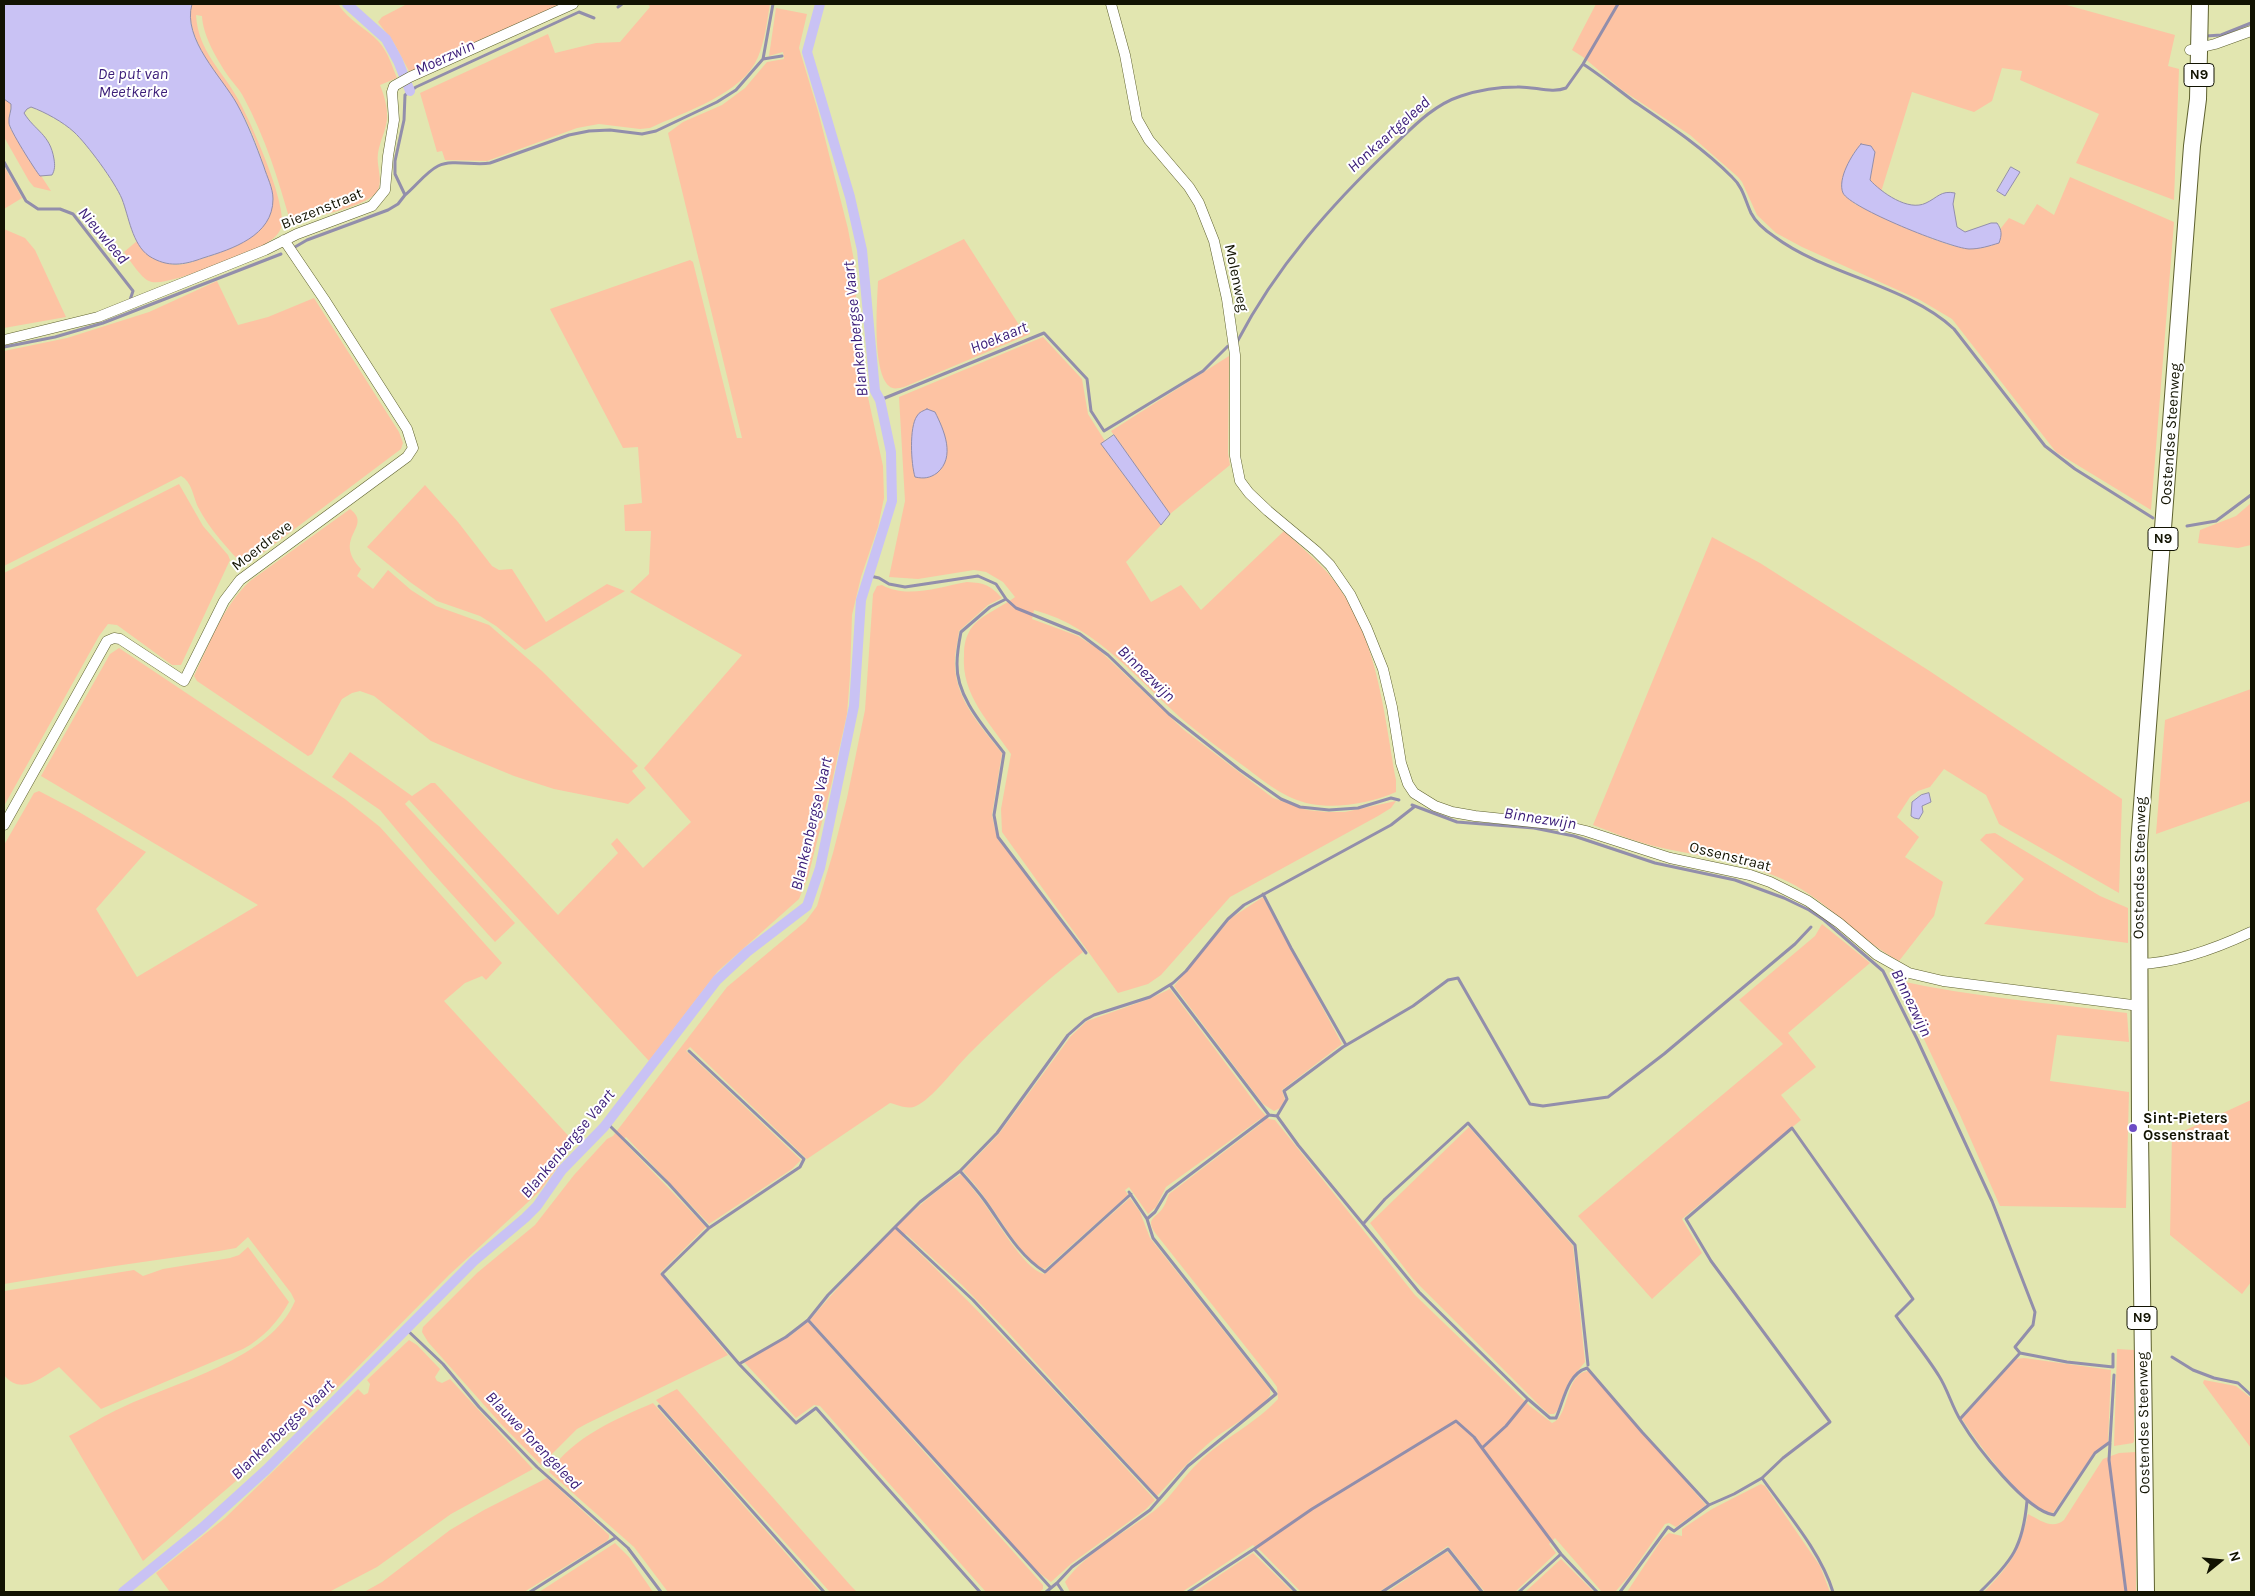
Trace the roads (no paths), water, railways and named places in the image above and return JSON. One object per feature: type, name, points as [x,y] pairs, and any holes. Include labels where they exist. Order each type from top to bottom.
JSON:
[{"type":"main road","name":"Oostendse Steenweg","points":[[2146,1592],[2138,893],[2141,799],[2192,146],[2198,99],[2193,4]]},
{"type":"main road","name":"Oostendse Steenweg","points":[[2195,49],[2200,4]]},
{"type":"street","name":"Biezenstraat","points":[[4,340],[98,317],[284,240],[372,206],[385,190],[394,120],[392,92],[394,86],[399,82],[573,4]]},
{"type":"street","name":"Molenweg","points":[[1111,4],[1125,55],[1137,119],[1149,140],[1189,187],[1199,203],[1214,242],[1227,299],[1235,355],[1235,456],[1240,481],[1249,493],[1268,511],[1330,565],[1350,594],[1377,651],[1389,689],[1400,763],[1408,784],[1414,793]]},
{"type":"street","points":[[2195,49],[2251,31]]},
{"type":"street","name":"Moerdreve","points":[[4,825],[107,641],[114,638],[120,639],[184,681],[224,602],[240,580],[411,453],[413,448],[412,440],[406,429],[324,299],[284,240]]},
{"type":"street","name":"Ossenstraat","points":[[1414,793],[1434,806],[1452,812],[1561,825],[1586,831],[1670,858],[1750,875],[1770,882],[1808,901],[1831,917],[1877,955],[1909,973],[1943,981],[2140,1006]]},
{"type":"street","points":[[2139,964],[2161,962],[2211,949],[2251,932]]},
{"type":"water","name":"De put van Meetkerke","points":[[4,4],[192,4],[190,17],[198,44],[241,112],[271,187],[273,199],[271,212],[266,223],[249,239],[226,250],[189,262],[176,264],[156,260],[143,251],[139,245],[122,199],[107,173],[80,138],[70,128],[31,107],[24,113],[46,138],[54,161],[52,175],[40,176],[17,141],[9,123],[11,104],[4,99]]},
{"type":"water","points":[[1861,144],[1871,146],[1875,152],[1870,180],[1881,190],[1903,203],[1911,205],[1926,203],[1946,193],[1955,193],[1953,204],[1957,227],[1965,232],[1991,223],[1997,223],[2001,233],[1999,243],[1973,249],[1958,247],[1923,235],[1881,217],[1850,200],[1843,193],[1842,181],[1850,160]]},
{"type":"water","points":[[2011,167],[2020,172],[2005,196],[1997,191]]},
{"type":"water","points":[[927,409],[935,412],[945,435],[946,459],[943,467],[937,473],[929,477],[918,478],[915,477],[912,464],[913,428],[914,421],[918,415]]},
{"type":"water","points":[[1114,435],[1170,514],[1161,525],[1101,444]]},
{"type":"water","points":[[1929,793],[1931,802],[1922,806],[1923,812],[1919,819],[1911,816],[1912,802],[1921,795]]},
{"type":"waterway","name":"Moerzwin","points":[[347,4],[386,39],[398,61],[410,91]]},
{"type":"waterway","name":"Moerzwin","points":[[618,7],[622,4]]},
{"type":"waterway","points":[[405,195],[429,172],[444,164],[490,163],[569,135],[589,131],[610,130],[642,134],[656,131],[717,102],[736,90],[763,59],[773,4]]},
{"type":"waterway","name":"Blankenbergse Vaart","points":[[123,1592],[202,1528],[266,1470],[474,1261],[537,1206],[562,1170],[604,1127],[717,980],[747,952],[807,906],[820,868],[854,706],[861,600],[892,501],[891,452],[880,400],[875,391],[862,250],[850,197],[807,52],[820,4]]},
{"type":"waterway","name":"Honkaartgeleed","points":[[1237,342],[1269,288],[1306,238],[1369,169],[1416,124],[1441,105],[1475,92],[1510,87],[1549,90],[1566,88],[1583,64],[1618,4]]},
{"type":"waterway","points":[[295,247],[307,240],[388,210],[398,204],[405,195],[395,174],[395,161],[404,120],[405,95],[416,87],[579,12],[594,18]]},
{"type":"waterway","points":[[2206,36],[2221,35],[2251,23]]},
{"type":"waterway","points":[[763,59],[782,56]]},
{"type":"waterway","points":[[1583,64],[1684,136],[1721,166],[1739,185],[1756,220],[1772,235],[1795,250],[1818,261],[1913,301],[1935,314],[1954,329],[2045,446],[2075,469],[2153,518]]},
{"type":"waterway","name":"Nieuwleed","points":[[4,162],[26,201],[38,209],[60,209],[73,214],[133,291],[130,300]]},
{"type":"waterway","points":[[4,347],[55,337],[103,323],[281,254]]},
{"type":"waterway","name":"Hoekaart","points":[[880,400],[1044,333],[1087,379],[1091,411],[1104,431],[1203,371],[1228,346]]},
{"type":"waterway","points":[[2187,526],[2216,521],[2251,495]]},
{"type":"waterway","name":"Binnezwijn","points":[[870,576],[879,578],[889,584],[905,587],[978,576],[996,584],[1006,599],[1016,608],[1080,634],[1108,655],[1169,714],[1240,770],[1281,799],[1300,807],[1329,810],[1358,808],[1391,798],[1399,800]]},
{"type":"waterway","points":[[1006,599],[990,607],[961,632],[957,656],[958,676],[966,700],[1004,753],[994,815],[998,837],[1086,953]]},
{"type":"waterway","name":"Binnezwijn","points":[[1412,805],[1457,822],[1534,828],[1574,836],[1655,863],[1735,880],[1784,898],[1809,910],[1824,920],[1883,971],[1917,1039],[1992,1201],[2035,1312],[2033,1325],[2015,1347],[2020,1353],[2067,1362],[2113,1367],[2113,1354]]},
{"type":"waterway","points":[[1131,1194],[1045,1272],[1019,1249],[982,1197],[960,1171],[997,1133],[1068,1035],[1085,1020],[1094,1015],[1150,997],[1173,983],[1186,971],[1228,919],[1244,905],[1391,825],[1414,807]]},
{"type":"waterway","points":[[1263,894],[1346,1045]]},
{"type":"waterway","points":[[1277,1116],[1287,1099],[1284,1091],[1343,1047],[1413,1006],[1448,980],[1458,978],[1530,1104],[1543,1106],[1608,1097],[1664,1054],[1795,944],[1811,927]]},
{"type":"waterway","points":[[1147,1219],[1155,1212],[1167,1192],[1269,1115],[1170,985]]},
{"type":"waterway","points":[[689,1051],[804,1159],[800,1167],[709,1228]]},
{"type":"waterway","points":[[1269,1115],[1277,1116],[1298,1145],[1419,1292],[1528,1399],[1550,1418],[1556,1418],[1571,1382],[1580,1371],[1587,1368],[1709,1505],[1674,1531],[1668,1527],[1620,1592]]},
{"type":"waterway","points":[[607,1123],[669,1184],[709,1228],[662,1274],[740,1365],[796,1423],[816,1408],[980,1592]]},
{"type":"waterway","points":[[1364,1223],[1385,1199],[1468,1123],[1575,1245],[1588,1365]]},
{"type":"waterway","points":[[1709,1505],[1734,1494],[1762,1478],[1783,1458],[1830,1422],[1711,1261],[1686,1219],[1792,1128],[1913,1299],[1896,1316],[1939,1376],[1958,1416],[1968,1432],[1990,1461],[2016,1490],[2043,1511],[2054,1515],[2095,1453],[2110,1442],[2114,1375]]},
{"type":"waterway","points":[[895,1227],[920,1202],[960,1171]]},
{"type":"waterway","points":[[1057,1583],[1072,1567],[1150,1510],[1188,1466],[1276,1394],[1153,1238],[1147,1219],[1129,1192]]},
{"type":"waterway","points":[[808,1320],[828,1295],[895,1227],[973,1300],[1159,1500]]},
{"type":"waterway","points":[[739,1364],[786,1337],[808,1320],[1051,1588]]},
{"type":"waterway","name":"Blauwe Torengeleed","points":[[406,1329],[443,1364],[479,1407],[537,1467],[628,1548],[661,1592]]},
{"type":"waterway","points":[[1960,1419],[2020,1353]]},
{"type":"waterway","name":"Binnezwijn","points":[[2172,1357],[2193,1370],[2214,1378],[2238,1383],[2251,1395]]},
{"type":"waterway","points":[[1528,1399],[1506,1426],[1482,1448],[1561,1554],[1597,1592]]},
{"type":"waterway","points":[[659,1406],[824,1592]]},
{"type":"waterway","points":[[1254,1549],[1312,1509],[1456,1421],[1474,1437],[1482,1448]]},
{"type":"waterway","points":[[2110,1443],[2109,1460],[2126,1592]]},
{"type":"waterway","points":[[1762,1478],[1812,1547],[1833,1592]]},
{"type":"waterway","points":[[1980,1592],[2008,1562],[2014,1552],[2019,1542],[2027,1501]]},
{"type":"waterway","points":[[530,1592],[615,1538]]},
{"type":"waterway","points":[[1188,1592],[1254,1549],[1296,1592]]},
{"type":"waterway","points":[[1382,1592],[1448,1549],[1482,1592]]},
{"type":"waterway","points":[[1519,1592],[1561,1554]]},
{"type":"waterway","points":[[1046,1592],[1057,1583],[1063,1592]]},
{"type":"place","name":"Sint-Pieters Ossenstraat","points":[[2133,1128]]}]
